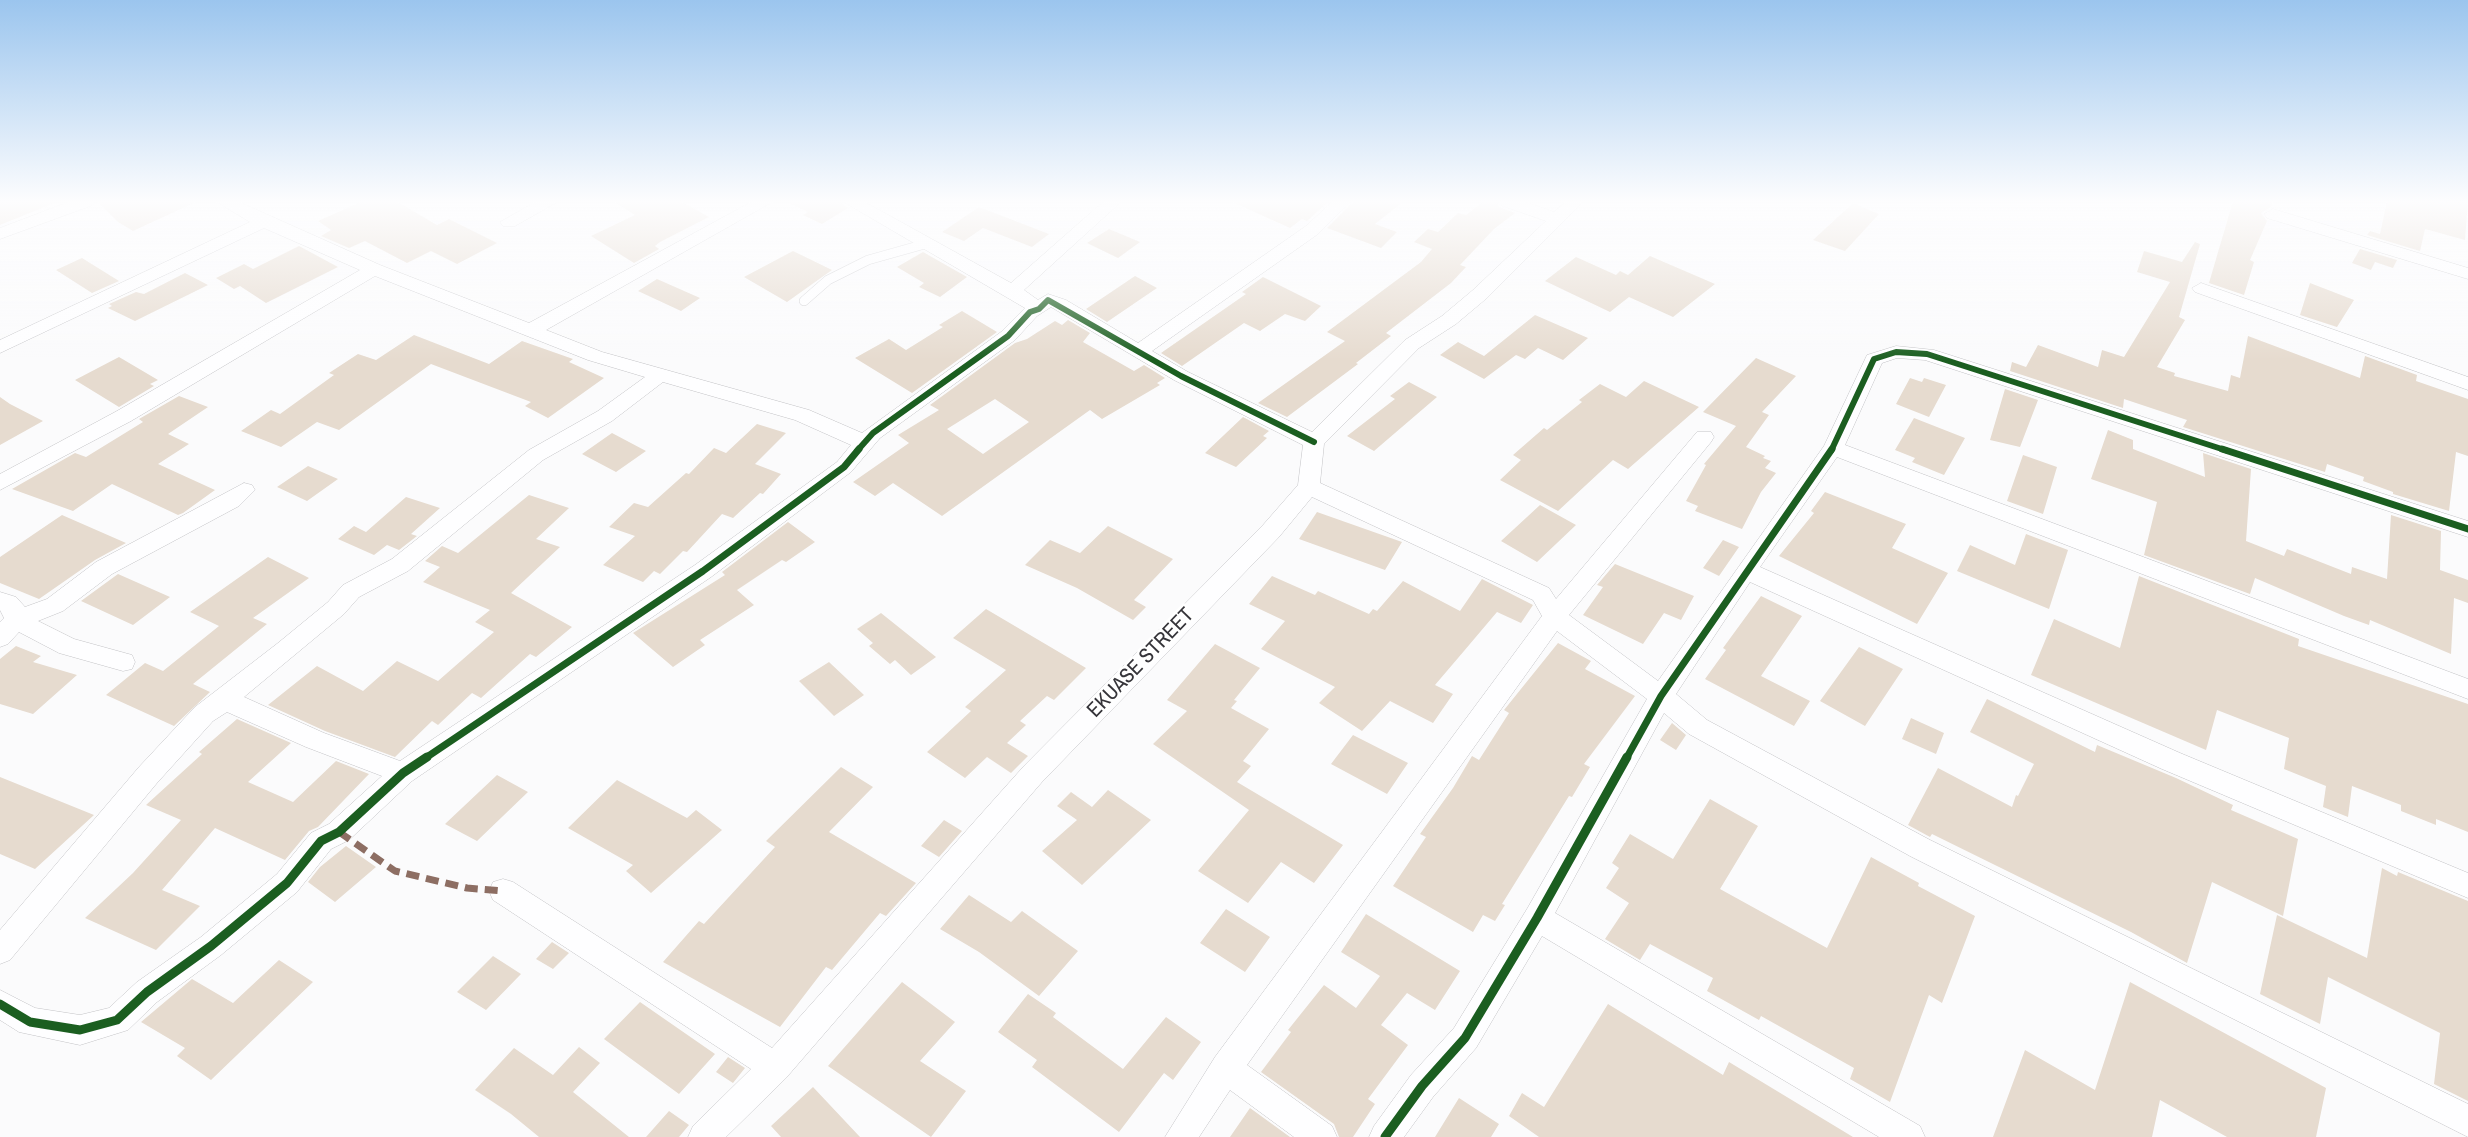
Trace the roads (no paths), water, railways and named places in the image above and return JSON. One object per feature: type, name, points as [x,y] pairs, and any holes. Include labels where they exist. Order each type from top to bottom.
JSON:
[{"type":"street","points":[[0,347],[196,254]]},
{"type":"street","points":[[339,254],[595,356],[802,415],[864,442]]},
{"type":"street","points":[[531,330],[669,254]]},
{"type":"street","points":[[944,254],[1012,291],[1039,309]]},
{"type":"street","points":[[1012,291],[1054,254]]},
{"type":"street","points":[[1139,351],[1278,254]]},
{"type":"street","points":[[1522,254],[1449,320],[1412,344],[1314,442],[1309,487],[1541,594],[1554,617],[1661,696],[1698,727],[1920,848],[2468,1121]]},
{"type":"street","points":[[2403,254],[2468,274]]},
{"type":"street","points":[[0,483],[124,416],[374,269]]},
{"type":"street","points":[[2201,288],[2468,384]]},
{"type":"street","points":[[0,1004],[30,1022],[80,1030],[117,1020],[147,992],[211,946],[286,883],[321,841],[339,832],[403,773],[703,571],[844,467],[873,433],[1008,336],[1030,312],[1039,309],[1048,300],[1181,376],[1314,442]]},
{"type":"street","points":[[1385,1137],[1422,1086],[1465,1038],[1538,919],[1661,696],[1833,448],[1874,359],[1896,352],[1927,354],[2468,529]]},
{"type":"street","points":[[0,951],[148,775],[204,714],[225,701],[251,676],[287,650],[336,608],[351,591],[400,565],[537,454],[605,416],[661,374]]},
{"type":"street","points":[[1181,1137],[1226,1068],[1554,617],[1704,437]]},
{"type":"street","points":[[1833,448],[2468,689]]},
{"type":"street","name":"EKUASE STREET","points":[[704,1137],[775,1067],[1033,774],[1271,531],[1309,487]]},
{"type":"street","points":[[0,638],[16,620],[55,605],[104,568],[231,501],[244,490]]},
{"type":"street","points":[[1746,570],[2171,761],[2468,886]]},
{"type":"street","points":[[0,601],[8,603],[15,611],[16,620]]},
{"type":"street","points":[[16,620],[67,646],[122,662]]},
{"type":"street","points":[[225,701],[315,740],[403,773]]},
{"type":"street","points":[[503,891],[775,1067]]},
{"type":"street","points":[[1538,919],[1909,1137]]},
{"type":"street","points":[[1226,1068],[1321,1137]]},
{"type":"lane","points":[[804,301],[828,280],[868,260],[889,254]]}]
